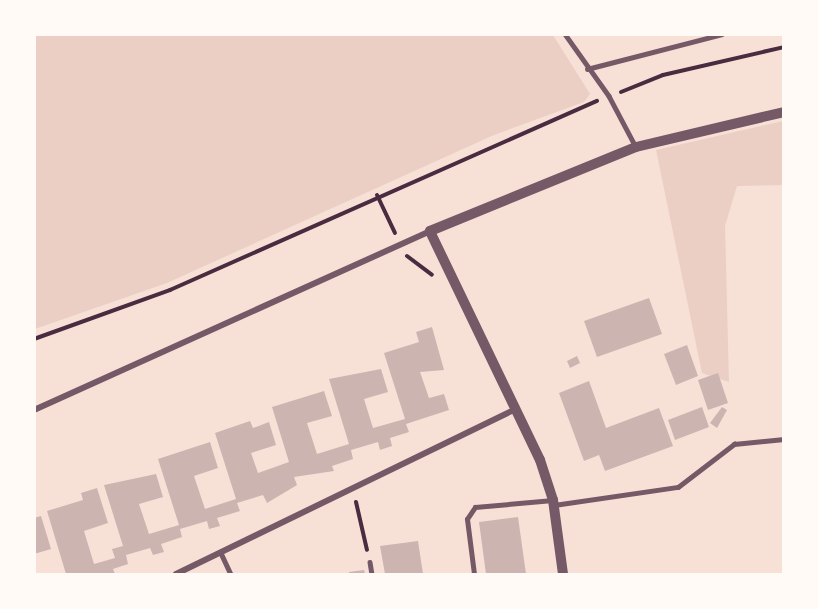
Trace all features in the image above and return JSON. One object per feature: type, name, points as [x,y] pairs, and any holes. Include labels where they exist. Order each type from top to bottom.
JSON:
[{"type":"street","points":[[34,410],[430,231],[636,147],[783,112]]},
{"type":"street","points":[[430,231],[516,409],[553,503],[563,574]]},
{"type":"street","points":[[176,574],[516,409]]},
{"type":"lane","points":[[565,34],[587,69],[609,96],[636,147]]},
{"type":"lane","points":[[587,69],[722,34]]},
{"type":"lane","points":[[474,574],[467,519],[475,507],[553,503],[678,487],[734,444],[783,440]]},
{"type":"lane","points":[[221,553],[231,574]]},
{"type":"lane","points":[[370,562],[372,574]]},
{"type":"path","points":[[34,339],[170,290],[377,195],[609,96],[663,75],[783,47]]},
{"type":"path","points":[[377,195],[411,263],[433,275],[438,285]]},
{"type":"path","points":[[353,489],[370,562]]},
{"type":"shaded area","points":[[35,34],[553,35],[590,94],[584,102],[494,135],[167,283],[35,329]]},
{"type":"shaded area","points":[[783,121],[783,185],[737,186],[725,226],[729,382],[702,373],[656,150]]},
{"type":"building","points":[[649,298],[662,334],[597,357],[584,321]]},
{"type":"building","points":[[432,327],[444,370],[420,372],[429,398],[444,394],[449,410],[406,424],[409,432],[390,438],[392,446],[380,450],[378,442],[351,450],[353,459],[332,466],[334,471],[294,477],[297,485],[267,503],[263,495],[237,503],[240,511],[217,518],[220,526],[209,529],[207,521],[180,529],[182,537],[161,544],[164,552],[153,555],[150,548],[126,555],[128,564],[113,569],[115,574],[66,574],[47,511],[83,500],[81,493],[97,488],[108,523],[84,531],[94,564],[115,558],[112,549],[123,546],[104,485],[156,474],[163,497],[139,504],[149,534],[179,525],[158,459],[210,442],[218,468],[194,476],[205,509],[236,499],[215,433],[250,421],[253,428],[269,422],[276,445],[251,453],[258,473],[289,462],[272,407],[324,391],[332,416],[307,423],[317,454],[349,444],[329,379],[381,369],[388,392],[364,399],[373,428],[405,419],[384,353],[419,342],[416,332]]},
{"type":"building","points":[[687,345],[698,376],[676,385],[664,354]]},
{"type":"building","points":[[577,356],[580,363],[570,368],[567,361]]},
{"type":"building","points":[[718,373],[728,403],[708,410],[698,380]]},
{"type":"building","points":[[589,381],[606,428],[659,408],[673,446],[605,471],[599,455],[584,461],[559,393]]},
{"type":"building","points":[[702,407],[709,427],[675,440],[668,420]]},
{"type":"building","points":[[722,407],[727,410],[717,428],[710,423]]},
{"type":"building","points":[[41,516],[51,549],[34,554],[34,518]]},
{"type":"building","points":[[518,517],[526,574],[486,574],[479,522]]},
{"type":"building","points":[[418,541],[423,574],[385,574],[380,546]]},
{"type":"building","points":[[364,570],[365,574],[349,574],[349,572]]}]
